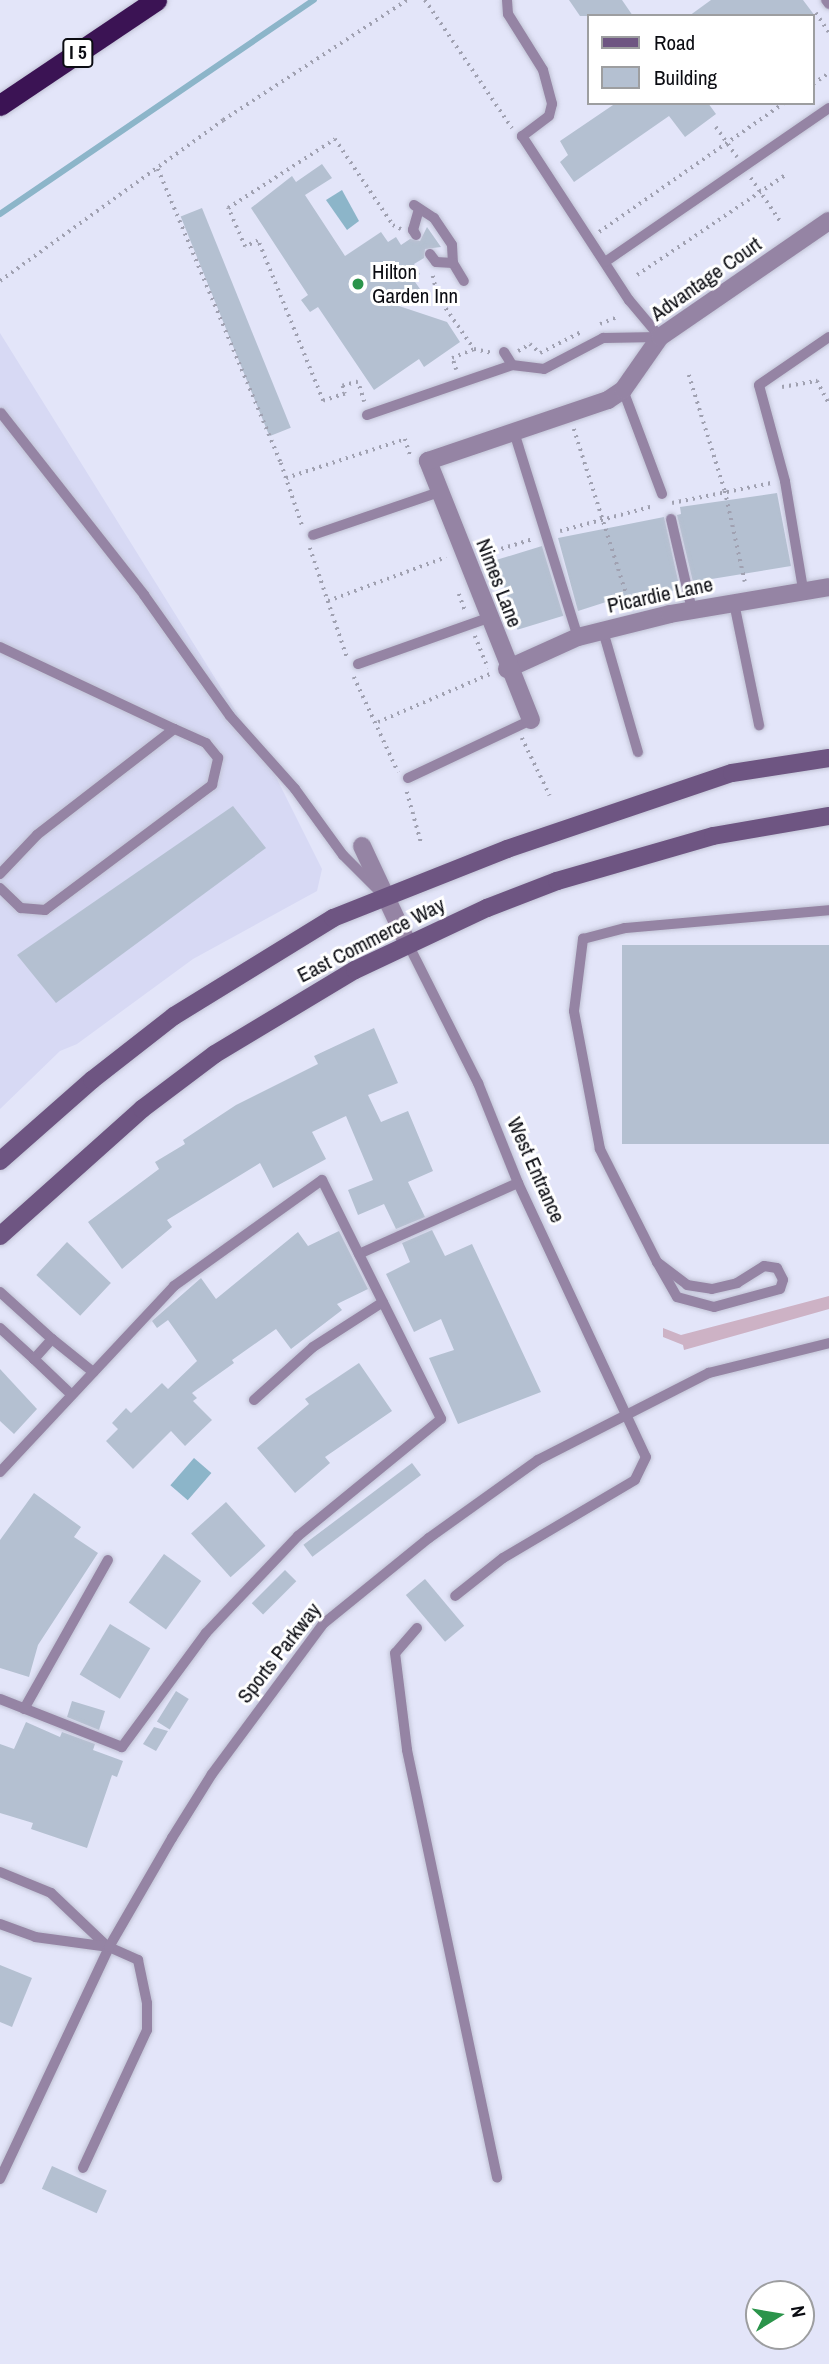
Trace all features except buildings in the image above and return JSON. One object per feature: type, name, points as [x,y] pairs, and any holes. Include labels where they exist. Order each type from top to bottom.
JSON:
[{"type":"highway","name":"I 5","points":[[0,105],[156,0]]},
{"type":"main road","name":"East Commerce Way","points":[[0,1161],[92,1080],[174,1016],[333,918],[506,849],[732,773],[829,758]]},
{"type":"main road","name":"East Commerce Way","points":[[0,1236],[122,1126],[215,1054],[244,1035],[408,944],[487,908],[621,861],[713,836],[829,816]]},
{"type":"street","name":"Advantage Court","points":[[420,462],[608,400],[622,390],[660,337],[829,221]]},
{"type":"street","name":"Nimes Lane","points":[[420,462],[439,492],[488,618],[499,671],[524,723]]},
{"type":"street","name":"Picardie Lane","points":[[499,671],[578,637],[692,610],[803,589],[829,587]]},
{"type":"street","points":[[362,846],[408,944]]},
{"type":"lane","points":[[507,0],[508,13],[543,70],[552,104],[549,116],[522,136],[605,261],[660,337]]},
{"type":"lane","points":[[605,261],[829,108]]},
{"type":"lane","points":[[416,235],[413,230],[416,209],[434,218],[452,245],[453,263],[464,281]]},
{"type":"lane","points":[[430,254],[436,262],[453,263]]},
{"type":"lane","points":[[367,415],[512,365],[544,369],[603,338],[660,337]]},
{"type":"lane","points":[[803,589],[785,481],[759,384],[829,337]]},
{"type":"lane","points":[[504,352],[512,365]]},
{"type":"lane","points":[[622,390],[662,494]]},
{"type":"lane","points":[[1,413],[144,595],[230,716],[295,789],[343,855],[386,898]]},
{"type":"lane","points":[[514,432],[578,637]]},
{"type":"lane","points":[[313,535],[439,492]]},
{"type":"lane","points":[[671,519],[692,610]]},
{"type":"lane","points":[[734,603],[759,724]]},
{"type":"lane","points":[[358,664],[488,618]]},
{"type":"lane","points":[[603,631],[638,752]]},
{"type":"lane","points":[[0,888],[21,908],[45,911],[212,785],[218,758],[205,743],[1,649]]},
{"type":"lane","points":[[404,780],[524,723]]},
{"type":"lane","points":[[0,874],[37,835],[174,729]]},
{"type":"lane","points":[[657,1262],[687,1285],[712,1289],[737,1283],[764,1266],[777,1268],[783,1280],[780,1289],[714,1307],[677,1297],[657,1262],[600,1149],[574,1011],[583,939],[625,928],[829,910]]},
{"type":"lane","name":"West Entrance","points":[[408,944],[478,1083],[518,1183],[646,1457],[635,1480],[503,1558],[455,1596]]},
{"type":"lane","points":[[0,1472],[174,1286],[322,1180],[441,1419],[298,1536],[206,1633],[122,1747],[0,1699]]},
{"type":"lane","points":[[359,1254],[518,1183]]},
{"type":"lane","points":[[0,1292],[93,1373]]},
{"type":"lane","points":[[254,1400],[313,1347],[383,1302]]},
{"type":"lane","points":[[0,1328],[72,1395]]},
{"type":"lane","points":[[34,1359],[52,1339]]},
{"type":"lane","name":"Sports Parkway","points":[[0,2179],[109,1947],[212,1774],[323,1624],[489,1492],[627,1412],[709,1373],[829,1342]]},
{"type":"lane","points":[[24,1709],[108,1560]]},
{"type":"lane","points":[[417,1628],[395,1653],[407,1750],[498,2178]]},
{"type":"lane","points":[[0,1872],[51,1893],[109,1947]]},
{"type":"lane","points":[[0,1924],[35,1937],[109,1947],[138,1960],[147,2003],[147,2030],[83,2168]]},
{"type":"path","points":[[0,281],[223,120],[407,0]]},
{"type":"path","points":[[425,0],[510,127]]},
{"type":"path","points":[[598,232],[781,105]]},
{"type":"path","points":[[377,398],[364,402],[358,382],[343,386],[345,394],[323,401],[258,242],[245,247],[228,208],[335,139],[393,225],[403,231]]},
{"type":"path","points":[[158,169],[286,478],[358,689],[404,780],[421,842]]},
{"type":"path","points":[[637,275],[787,174]]},
{"type":"path","points":[[426,265],[438,297],[474,349]]},
{"type":"path","points":[[443,375],[456,371],[453,358],[474,349],[504,352],[530,344],[540,353],[607,318],[617,317]]},
{"type":"path","points":[[689,375],[725,491],[745,582]]},
{"type":"path","points":[[776,386],[817,381],[824,387],[829,404]]},
{"type":"path","points":[[574,429],[605,517],[630,606]]},
{"type":"path","points":[[286,478],[405,439],[420,462]]},
{"type":"path","points":[[488,553],[605,517],[785,481]]},
{"type":"path","points":[[328,601],[447,558],[442,546]]},
{"type":"path","points":[[456,585],[470,625],[499,671],[496,684]]},
{"type":"path","points":[[379,722],[499,671]]},
{"type":"path","points":[[524,723],[550,796]]},
{"type":"shaded area","points":[[342,190],[359,221],[347,230],[326,200]]},
{"type":"shaded area","points":[[0,333],[273,771],[322,869],[317,891],[193,959],[77,1044],[60,1051],[0,1109]]},
{"type":"shaded area","points":[[829,1296],[829,1309],[684,1350],[683,1345],[663,1337],[663,1328],[681,1335]]},
{"type":"shaded area","points":[[194,1458],[211,1473],[188,1500],[170,1485]]},
{"type":"waterway","points":[[0,214],[314,0]]},
{"type":"place","name":"Hilton Garden Inn","points":[[358,284]]}]
